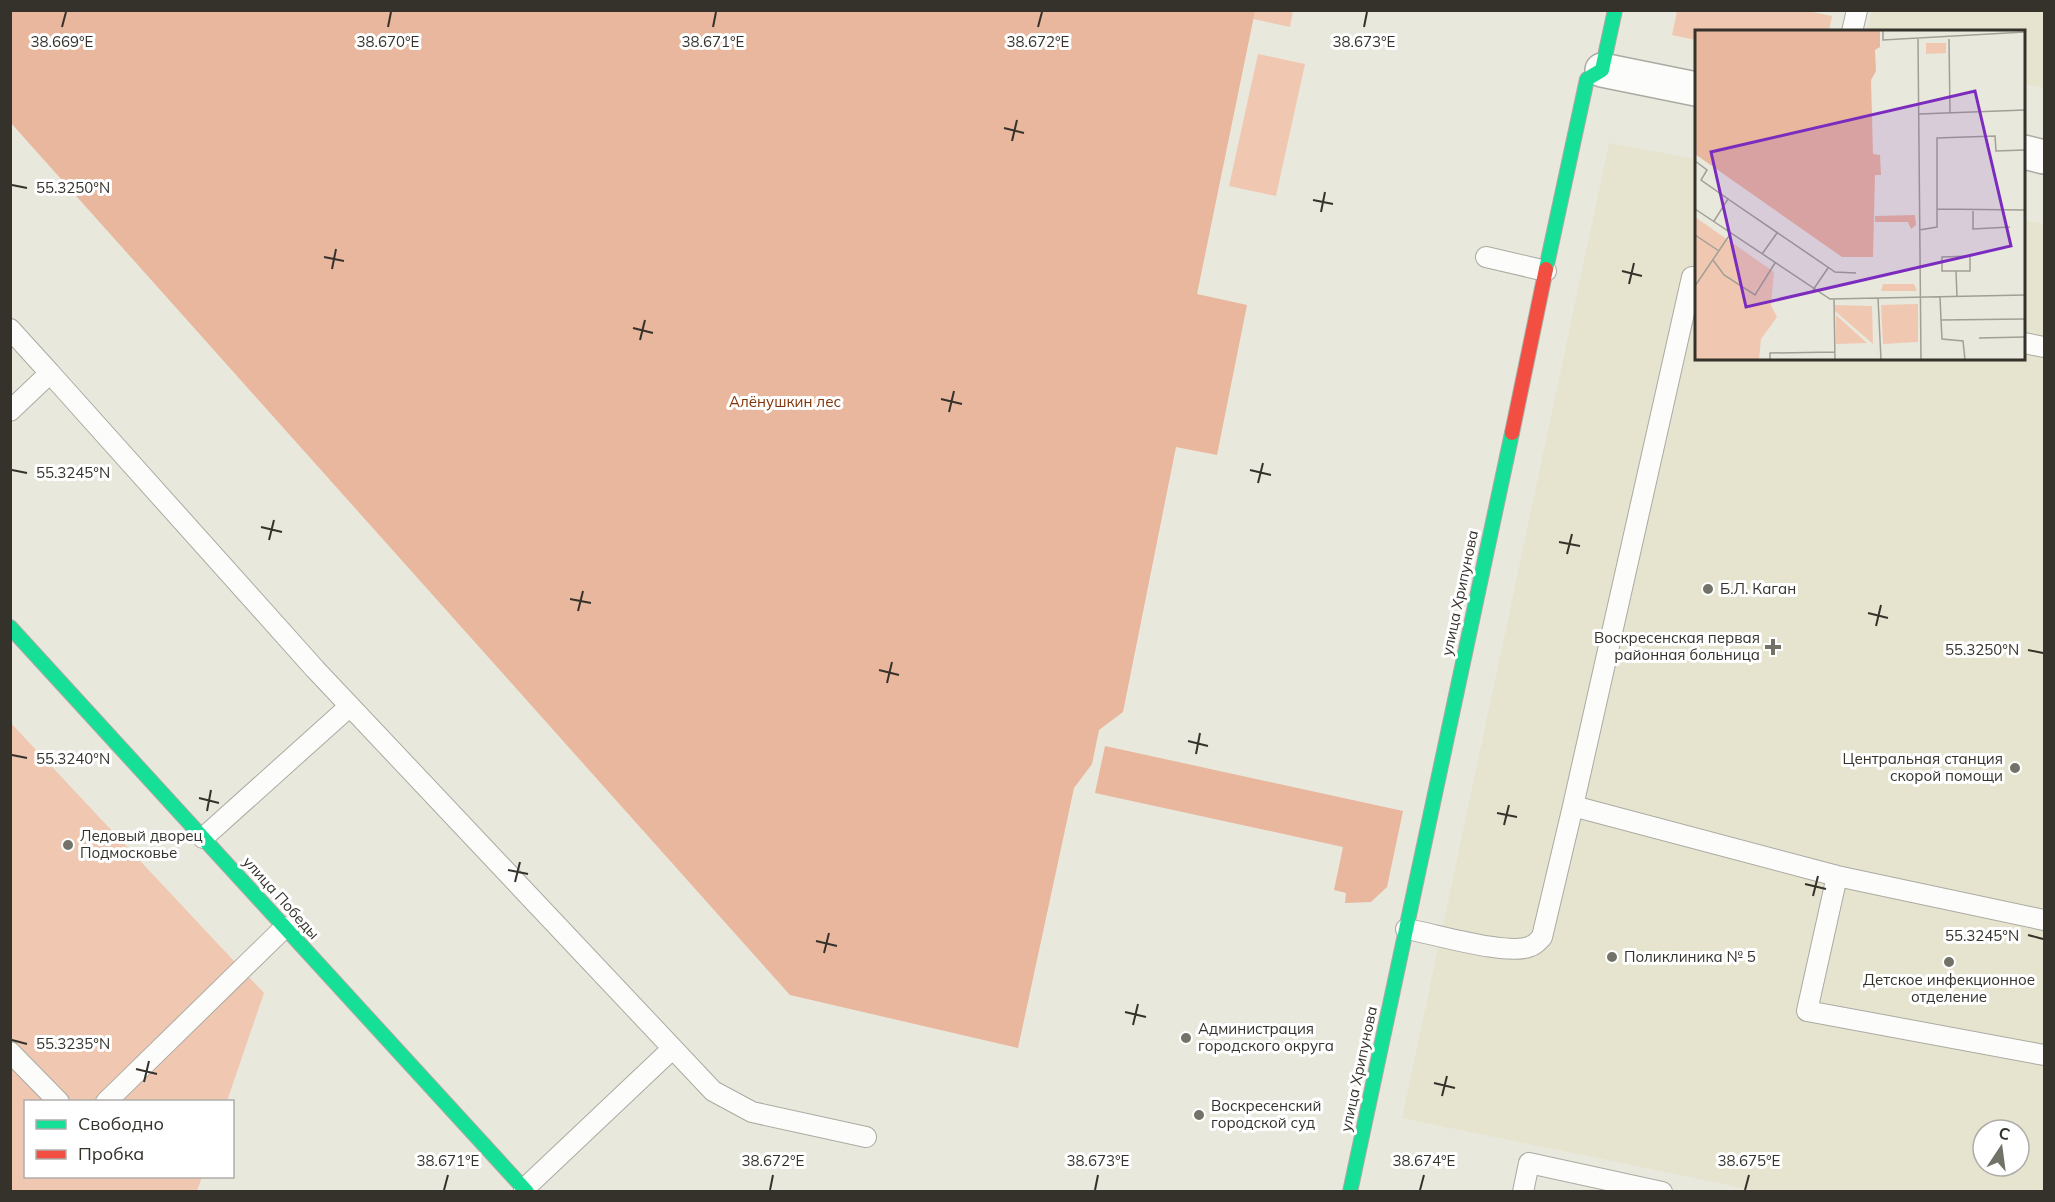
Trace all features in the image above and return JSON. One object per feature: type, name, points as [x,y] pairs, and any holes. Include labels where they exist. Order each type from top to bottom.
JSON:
[{"type":"street","name":"улица Хрипунова","points":[[1350,1191],[1587,79],[1602,70],[1615,10]]},
{"type":"street","points":[[1602,70],[1695,89]]},
{"type":"street","points":[[2025,153],[2044,157]]},
{"type":"street","name":"улица Победы","points":[[12,631],[526,1190]]},
{"type":"lane","points":[[1852,30],[1857,10]]},
{"type":"lane","points":[[1486,257],[1546,271]]},
{"type":"lane","points":[[1406,929],[1499,948],[1520,949],[1532,946],[1542,937],[1692,278],[1695,278]]},
{"type":"lane","points":[[10,329],[350,706],[712,1091],[752,1112],[866,1137]]},
{"type":"lane","points":[[2025,343],[2044,347]]},
{"type":"lane","points":[[10,411],[50,373]]},
{"type":"lane","points":[[203,838],[350,706]]},
{"type":"lane","points":[[1573,806],[1837,876],[2044,920]]},
{"type":"lane","points":[[1837,876],[1807,1011],[2044,1055]]},
{"type":"lane","points":[[107,1100],[285,927]]},
{"type":"lane","points":[[526,1190],[672,1049]]},
{"type":"lane","points":[[10,1052],[58,1100]]},
{"type":"lane","points":[[1523,1191],[1529,1163],[1662,1191]]},
{"type":"shaded area","points":[[1255,11],[1293,11],[1290,27],[1253,19]]},
{"type":"shaded area","points":[[1677,11],[1808,11],[1832,16],[1829,30],[1695,30],[1695,40],[1672,35]]},
{"type":"shaded area","points":[[1872,11],[2044,11],[2044,88],[2025,84],[2025,30],[1867,30]]},
{"type":"shaded area","points":[[1258,54],[1305,64],[1276,196],[1229,186]]},
{"type":"shaded area","name":"Воскресенская первая районная больница","points":[[1609,143],[1695,159],[1695,360],[2025,360],[2025,220],[2044,224],[2044,1191],[1757,1191],[1402,1118]]},
{"type":"shaded area","name":"Ледовый дворец Подмосковье","points":[[10,722],[264,993],[227,1100],[24,1100],[24,1178],[202,1178],[197,1191],[11,1191]]},
{"type":"green space","name":"Алёнушкин лес","points":[[10,11],[1255,11],[1197,294],[1247,305],[1217,455],[1176,447],[1123,712],[1099,730],[1092,764],[1074,788],[1018,1048],[790,995],[11,123]]},
{"type":"green space","points":[[1105,746],[1403,811],[1387,887],[1371,902],[1345,903],[1346,893],[1334,890],[1343,847],[1095,793]]},
{"type":"traffic: fast","points":[[1546,269],[1587,79],[1602,70],[1615,10]]},
{"type":"traffic: fast","points":[[1350,1192],[1512,433]]},
{"type":"traffic: fast","points":[[10,627],[527,1192]]},
{"type":"traffic: jam","points":[[1512,433],[1546,269]]},
{"type":"place","name":"Б.Л. Каган","points":[[1708,589]]},
{"type":"place","name":"Воскресенская первая районная больница","points":[[1773,647]]},
{"type":"place","name":"Центральная станция скорой помощи","points":[[2015,768]]},
{"type":"place","name":"Ледовый дворец Подмосковье","points":[[68,845]]},
{"type":"place","name":"Поликлиника № 5","points":[[1612,957]]},
{"type":"place","name":"Детское инфекционное отделение","points":[[1949,962]]},
{"type":"place","name":"Администрация городского округа","points":[[1186,1038]]},
{"type":"place","name":"Воскресенский городской суд","points":[[1199,1115]]}]
